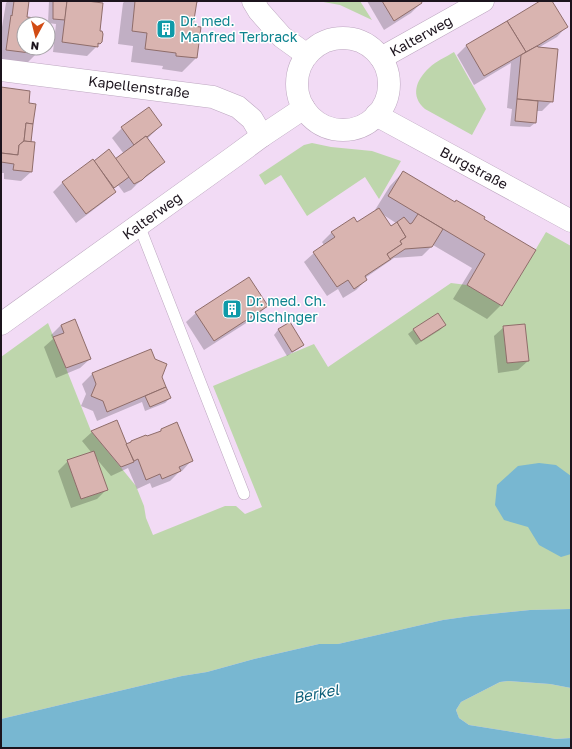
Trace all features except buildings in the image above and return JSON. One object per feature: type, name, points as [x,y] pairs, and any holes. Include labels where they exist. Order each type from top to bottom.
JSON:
[{"type":"street","points":[[252,1],[282,37],[307,55]]},
{"type":"street","name":"Kalterweg","points":[[381,58],[483,1]]},
{"type":"street","points":[[345,38],[365,44],[374,50],[381,58],[388,77],[386,98],[376,115],[367,123],[356,128],[344,130],[321,124],[311,118],[298,95],[297,81],[298,71],[302,63],[315,47],[334,39],[345,38]]},
{"type":"street","name":"Kapellenstraße","points":[[1,70],[213,97],[238,107],[252,119],[262,136]]},
{"type":"street","name":"Kalterweg","points":[[1,324],[262,136],[304,108]]},
{"type":"street","name":"Burgstraße","points":[[376,115],[571,221]]},
{"type":"lane","points":[[139,225],[244,494]]},
{"type":"green space","points":[[318,1],[360,1],[372,20],[340,5]]},
{"type":"green space","points":[[454,52],[486,109],[472,135],[425,109],[417,99],[416,88],[424,73],[435,63]]},
{"type":"green space","points":[[312,143],[331,147],[372,151],[401,161],[379,199],[365,177],[307,216],[281,175],[265,185],[259,175],[304,145]]},
{"type":"green space","points":[[546,232],[571,246],[571,609],[530,610],[443,620],[338,644],[319,644],[254,659],[207,672],[182,676],[1,719],[1,357],[48,323],[91,431],[136,486],[153,535],[225,506],[236,506],[245,514],[262,507],[213,386],[314,344],[328,367],[451,283],[467,285],[502,306]]},
{"type":"green space","points":[[508,681],[550,684],[571,688],[571,738],[556,739],[469,725],[459,718],[456,710],[461,702],[500,682]]},
{"type":"water","points":[[539,463],[556,465],[571,476],[571,554],[561,557],[539,545],[528,527],[504,520],[495,505],[497,485],[518,466]]},
{"type":"water","name":"Berkel","points":[[571,609],[571,688],[550,684],[508,681],[500,682],[461,702],[456,710],[459,718],[469,725],[556,739],[571,738],[571,748],[1,748],[1,719],[182,676],[207,672],[254,659],[319,644],[338,644],[443,620],[530,610]]},
{"type":"place","name":"Dr. med. Manfred Terbrack","points":[[166,29]]},
{"type":"place","name":"Dr. med. Ch. Dischinger","points":[[232,309]]}]
